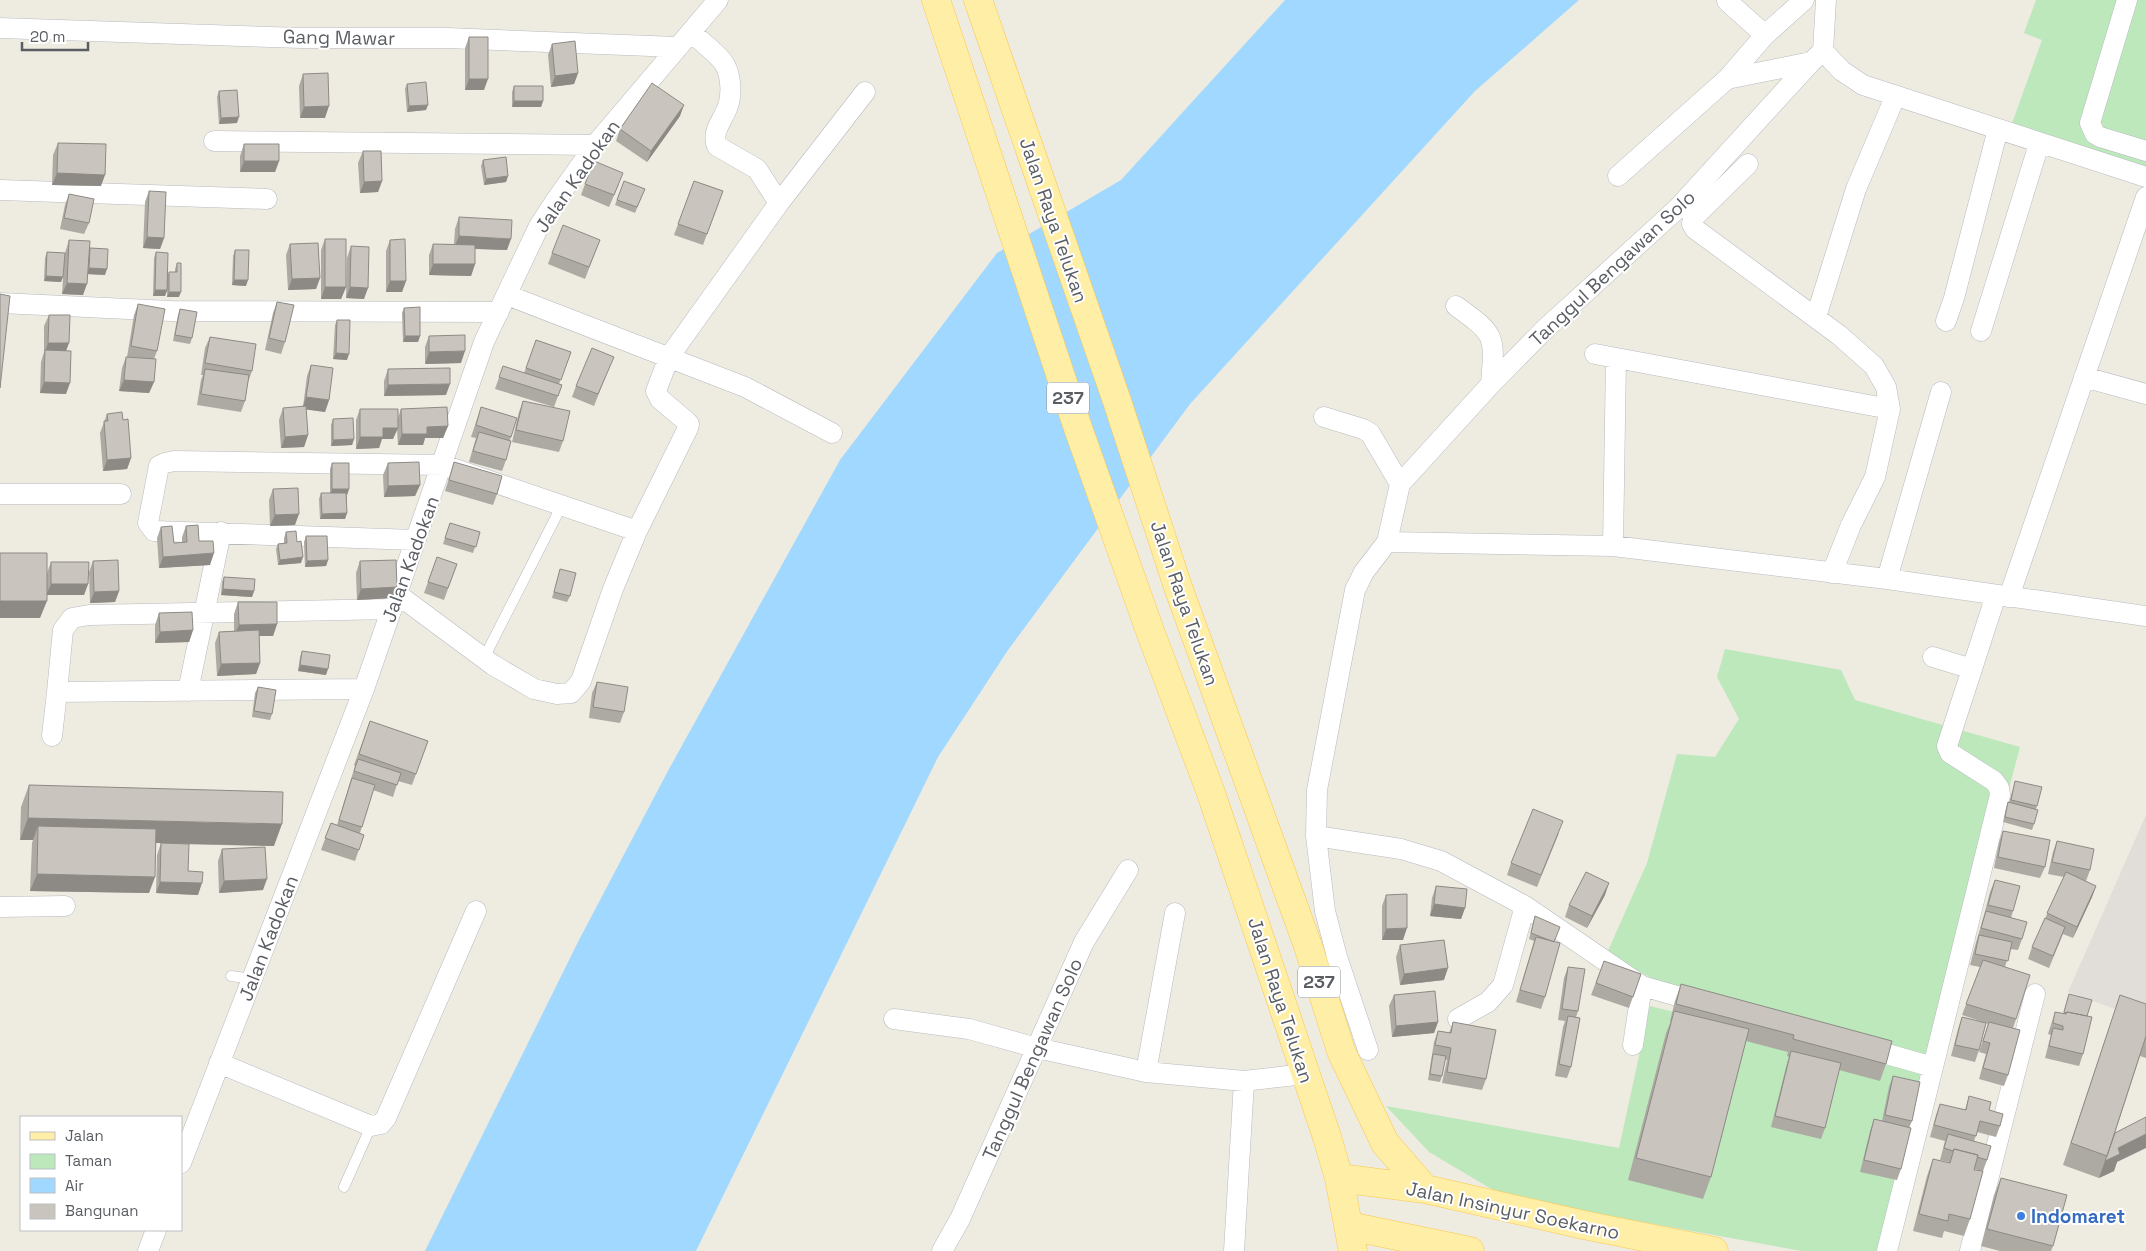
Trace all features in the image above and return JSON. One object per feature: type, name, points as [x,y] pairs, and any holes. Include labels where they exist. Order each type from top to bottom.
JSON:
[{"type":"main road","name":"Jalan Raya Telukan","points":[[936,0],[1078,428],[1211,793],[1340,1178],[1351,1238]]},
{"type":"main road","name":"Jalan Raya Telukan","points":[[978,0],[1114,392],[1178,587],[1308,946],[1341,1050],[1385,1143],[1425,1189]]},
{"type":"main road","name":"Jalan Insinyur Soekarno","points":[[1340,1178],[1425,1189],[1584,1225],[1714,1251]]},
{"type":"main road","points":[[1351,1238],[1470,1251]]},
{"type":"street","name":"Jalan Kadokan","points":[[182,1160],[364,689],[484,342],[539,226],[594,145],[718,0]]},
{"type":"street","points":[[1618,176],[1727,79],[1765,35],[1804,0]]},
{"type":"street","points":[[1817,57],[1826,0]]},
{"type":"street","points":[[2127,0],[2090,123],[2094,134],[2100,137],[2146,151]]},
{"type":"street","points":[[1727,1],[1765,35]]},
{"type":"street","name":"Gang Mawar","points":[[0,28],[302,38],[447,38],[677,47]]},
{"type":"street","points":[[691,32],[724,63],[730,80],[729,105],[714,140],[717,146],[756,168],[779,203]]},
{"type":"street","points":[[1727,79],[1817,57],[1863,85],[1895,97],[2146,177]]},
{"type":"street","name":"Tanggul Bengawan Solo","points":[[1400,484],[1491,384],[1545,329],[1677,209],[1817,57]]},
{"type":"street","points":[[52,736],[63,630],[72,618],[89,615],[203,613],[394,601],[534,690],[557,694],[571,693],[581,681],[613,589],[637,531],[688,428],[689,424],[660,399],[656,391],[669,357],[779,203],[865,92]]},
{"type":"street","points":[[1816,317],[1856,189],[1895,97]]},
{"type":"street","points":[[1946,321],[1954,298],[1998,129]]},
{"type":"street","points":[[214,140],[594,145]]},
{"type":"street","points":[[1982,331],[2039,144]]},
{"type":"street","points":[[1748,164],[1693,218],[1692,224],[1695,229],[1816,317],[1874,366],[1886,387],[1890,409],[1875,476],[1851,525],[1832,573]]},
{"type":"street","points":[[0,190],[267,198]]},
{"type":"street","points":[[1887,1251],[2000,795],[1999,788],[1994,781],[1950,753],[1947,746],[1972,669],[2002,596],[2084,377],[2146,197]]},
{"type":"street","points":[[0,303],[171,311],[503,303],[669,357],[745,387],[832,432]]},
{"type":"street","points":[[1456,306],[1480,323],[1491,335],[1494,350],[1491,384]]},
{"type":"street","points":[[1595,354],[1890,409]]},
{"type":"street","points":[[1613,546],[1616,359]]},
{"type":"street","points":[[2084,377],[2146,394]]},
{"type":"street","points":[[1886,579],[1941,392]]},
{"type":"street","points":[[1324,417],[1370,433],[1400,484],[1387,542],[1364,572],[1356,590],[1316,790],[1316,836],[1325,911],[1340,966],[1368,1050]]},
{"type":"street","points":[[416,540],[154,531],[148,523],[159,466],[165,462],[443,465],[637,531]]},
{"type":"street","points":[[0,494],[121,494]]},
{"type":"street","points":[[188,691],[221,532]]},
{"type":"street","points":[[1387,542],[1613,546],[1886,579],[2146,616]]},
{"type":"street","points":[[1933,658],[1972,669]]},
{"type":"street","points":[[57,692],[364,689]]},
{"type":"street","points":[[1316,836],[1400,849],[1441,860],[1525,906],[1642,986],[1717,1007]]},
{"type":"street","name":"Tanggul Bengawan Solo","points":[[942,1251],[960,1218],[1084,942],[1128,870]]},
{"type":"street","points":[[0,907],[65,906]]},
{"type":"street","points":[[1458,1019],[1488,1002],[1503,985],[1525,906]]},
{"type":"street","points":[[219,1063],[371,1126],[381,1124],[386,1118],[476,911]]},
{"type":"street","points":[[1146,1072],[1175,913]]},
{"type":"street","points":[[1633,1046],[1642,986]]},
{"type":"street","points":[[1970,1251],[2035,994]]},
{"type":"street","points":[[894,1018],[969,1029],[1036,1048],[1146,1072],[1244,1081],[1305,1074]]},
{"type":"street","points":[[1848,1044],[1933,1067]]},
{"type":"street","points":[[1234,1251],[1244,1081]]},
{"type":"street","points":[[148,1251],[156,1231]]},
{"type":"lane","points":[[484,658],[562,505]]},
{"type":"lane","points":[[231,976],[252,980]]},
{"type":"lane","points":[[344,1187],[371,1126]]},
{"type":"shaded area","points":[[2146,815],[2146,1020],[2068,992]]},
{"type":"green space","points":[[2036,0],[2146,0],[2146,167],[2011,126],[2042,40],[2024,33]]},
{"type":"green space","points":[[1725,649],[1841,670],[1855,700],[2020,747],[1936,1062],[1674,991],[1607,953],[1647,863],[1677,754],[1715,757],[1739,719],[1717,677]]},
{"type":"green space","points":[[1650,1006],[1932,1076],[1892,1251],[1802,1251],[1505,1197],[1429,1152],[1386,1106],[1619,1148]]},
{"type":"water","points":[[1285,0],[1579,0],[1475,91],[1190,404],[1008,650],[938,757],[696,1251],[425,1251],[579,940],[669,769],[840,460],[997,253],[1121,180]]},
{"type":"building","points":[[469,37],[488,37],[488,79],[469,79]]},
{"type":"building","points":[[575,41],[578,73],[555,76],[552,44]]},
{"type":"building","points":[[328,73],[329,106],[304,107],[303,74]]},
{"type":"building","points":[[426,82],[428,105],[409,106],[407,84]]},
{"type":"building","points":[[652,83],[684,105],[651,151],[620,129]]},
{"type":"building","points":[[514,86],[543,86],[543,101],[514,101]]},
{"type":"building","points":[[237,90],[239,117],[221,118],[219,91]]},
{"type":"building","points":[[58,143],[106,144],[105,175],[57,173]]},
{"type":"building","points":[[244,144],[279,144],[279,161],[244,161]]},
{"type":"building","points":[[363,151],[381,151],[382,181],[364,182]]},
{"type":"building","points":[[506,157],[508,176],[486,179],[483,160]]},
{"type":"building","points":[[594,161],[623,173],[614,195],[585,184]]},
{"type":"building","points":[[624,181],[645,189],[637,207],[617,200]]},
{"type":"building","points":[[694,181],[723,191],[707,234],[678,224]]},
{"type":"building","points":[[149,191],[166,192],[164,238],[147,237]]},
{"type":"building","points":[[69,194],[94,199],[89,223],[64,218]]},
{"type":"building","points":[[459,217],[512,220],[511,239],[459,236]]},
{"type":"building","points":[[563,225],[600,240],[589,267],[552,253]]},
{"type":"building","points":[[325,239],[346,239],[346,287],[325,287]]},
{"type":"building","points":[[405,239],[406,281],[390,281],[390,240]]},
{"type":"building","points":[[69,240],[90,241],[87,284],[67,283]]},
{"type":"building","points":[[318,243],[320,278],[292,279],[290,244]]},
{"type":"building","points":[[433,244],[475,245],[475,264],[433,264]]},
{"type":"building","points":[[351,246],[369,247],[368,288],[350,287]]},
{"type":"building","points":[[90,248],[108,249],[107,269],[89,268]]},
{"type":"building","points":[[235,250],[249,250],[248,280],[234,280]]},
{"type":"building","points":[[47,252],[65,253],[63,277],[46,276]]},
{"type":"building","points":[[156,252],[168,253],[167,290],[155,290]]},
{"type":"building","points":[[177,263],[181,263],[181,292],[169,292],[169,272],[177,272]]},
{"type":"building","points":[[0,294],[10,296],[0,388]]},
{"type":"building","points":[[277,302],[294,305],[285,342],[269,338]]},
{"type":"building","points":[[138,304],[165,309],[157,351],[131,346]]},
{"type":"building","points":[[420,307],[420,336],[405,336],[404,308]]},
{"type":"building","points":[[180,309],[197,312],[192,338],[175,335]]},
{"type":"building","points":[[49,315],[70,315],[69,343],[48,343]]},
{"type":"building","points":[[337,320],[350,320],[349,354],[336,353]]},
{"type":"building","points":[[465,335],[465,351],[429,352],[429,336]]},
{"type":"building","points":[[210,337],[256,344],[252,371],[205,363]]},
{"type":"building","points":[[536,340],[571,352],[561,380],[526,368]]},
{"type":"building","points":[[592,348],[614,357],[598,394],[576,386]]},
{"type":"building","points":[[45,350],[71,351],[70,383],[44,382]]},
{"type":"building","points":[[126,357],[156,359],[154,382],[124,380]]},
{"type":"building","points":[[311,365],[333,368],[329,400],[306,397]]},
{"type":"building","points":[[503,366],[562,385],[558,396],[499,377]]},
{"type":"building","points":[[450,368],[450,384],[388,385],[388,369]]},
{"type":"building","points":[[205,369],[249,375],[245,401],[201,394]]},
{"type":"building","points":[[523,401],[570,411],[563,441],[516,430]]},
{"type":"building","points":[[306,406],[308,435],[285,437],[283,408]]},
{"type":"building","points":[[447,407],[448,426],[427,427],[427,434],[402,434],[401,409]]},
{"type":"building","points":[[481,407],[517,418],[511,437],[476,425]]},
{"type":"building","points":[[360,409],[398,409],[398,428],[383,428],[383,437],[360,437]]},
{"type":"building","points":[[122,412],[123,420],[128,419],[131,458],[107,460],[104,421],[108,421],[107,414]]},
{"type":"building","points":[[353,418],[354,439],[333,440],[333,419]]},
{"type":"building","points":[[479,432],[511,441],[506,460],[473,451]]},
{"type":"building","points":[[419,462],[420,485],[388,486],[388,463]]},
{"type":"building","points":[[454,462],[502,476],[497,494],[449,480]]},
{"type":"building","points":[[332,463],[349,463],[349,489],[332,489]]},
{"type":"building","points":[[298,488],[299,514],[275,515],[273,489]]},
{"type":"building","points":[[321,493],[346,493],[347,513],[322,514]]},
{"type":"building","points":[[450,523],[480,532],[476,547],[445,538]]},
{"type":"building","points":[[198,525],[199,541],[213,541],[214,553],[163,557],[161,527],[172,526],[174,543],[187,542],[186,526]]},
{"type":"building","points":[[296,531],[297,542],[301,541],[303,557],[280,560],[278,544],[287,543],[286,532]]},
{"type":"building","points":[[306,536],[327,536],[328,560],[307,561]]},
{"type":"building","points":[[0,553],[47,553],[47,601],[0,601]]},
{"type":"building","points":[[437,557],[457,564],[448,588],[428,582]]},
{"type":"building","points":[[118,560],[119,591],[94,592],[93,561]]},
{"type":"building","points":[[396,560],[397,587],[361,589],[360,561]]},
{"type":"building","points":[[51,562],[89,562],[88,584],[51,584]]},
{"type":"building","points":[[560,569],[576,573],[570,596],[554,592]]},
{"type":"building","points":[[224,577],[255,579],[254,591],[223,589]]},
{"type":"building","points":[[238,602],[277,602],[277,624],[239,625]]},
{"type":"building","points":[[192,612],[193,630],[160,632],[159,613]]},
{"type":"building","points":[[259,630],[260,663],[221,664],[219,632]]},
{"type":"building","points":[[302,651],[330,655],[328,669],[300,665]]},
{"type":"building","points":[[597,682],[628,687],[624,712],[593,707]]},
{"type":"building","points":[[258,687],[276,690],[272,714],[254,711]]},
{"type":"building","points":[[370,721],[428,741],[416,774],[359,754]]},
{"type":"building","points":[[358,759],[401,773],[397,785],[354,771]]},
{"type":"building","points":[[352,778],[375,785],[362,827],[339,820]]},
{"type":"building","points":[[2015,781],[2042,787],[2037,806],[2011,800]]},
{"type":"building","points":[[29,785],[283,792],[282,824],[28,818]]},
{"type":"building","points":[[2008,802],[2038,810],[2034,824],[2005,817]]},
{"type":"building","points":[[1533,809],[1563,821],[1541,875],[1511,863]]},
{"type":"building","points":[[331,823],[364,835],[359,850],[325,838]]},
{"type":"building","points":[[38,826],[156,829],[155,877],[37,874]]},
{"type":"building","points":[[2003,831],[2050,840],[2045,867],[1998,857]]},
{"type":"building","points":[[2057,841],[2094,849],[2090,870],[2052,862]]},
{"type":"building","points":[[161,843],[189,844],[188,871],[203,872],[202,883],[160,882]]},
{"type":"building","points":[[265,847],[267,879],[224,881],[222,849]]},
{"type":"building","points":[[1586,872],[1609,883],[1592,916],[1569,905]]},
{"type":"building","points":[[2066,872],[2096,886],[2077,927],[2047,913]]},
{"type":"building","points":[[1995,880],[2020,886],[2013,911],[1988,905]]},
{"type":"building","points":[[1436,886],[1467,889],[1465,908],[1434,904]]},
{"type":"building","points":[[1407,894],[1407,928],[1386,929],[1386,895]]},
{"type":"building","points":[[1986,911],[2027,922],[2022,939],[1981,928]]},
{"type":"building","points":[[1535,916],[1560,927],[1554,942],[1531,933]]},
{"type":"building","points":[[2045,918],[2065,927],[2053,956],[2032,947]]},
{"type":"building","points":[[1979,935],[2012,942],[2008,961],[1975,954]]},
{"type":"building","points":[[1536,937],[1560,943],[1545,997],[1520,990]]},
{"type":"building","points":[[1444,940],[1448,968],[1404,974],[1400,945]]},
{"type":"building","points":[[1983,960],[2030,975],[2016,1019],[1966,1004]]},
{"type":"building","points":[[1604,961],[1641,974],[1633,997],[1596,983]]},
{"type":"building","points":[[1568,967],[1585,969],[1578,1011],[1562,1009]]},
{"type":"building","points":[[1681,984],[1892,1041],[1886,1064],[1793,1039],[1794,1035],[1676,1004]]},
{"type":"building","points":[[1435,991],[1438,1022],[1396,1026],[1394,995]]},
{"type":"building","points":[[2069,994],[2092,1000],[2087,1016],[2064,1012]]},
{"type":"building","points":[[2120,995],[2146,1004],[2146,1036],[2107,1156],[2071,1143]]},
{"type":"building","points":[[1674,1011],[1749,1029],[1711,1177],[1636,1158]]},
{"type":"building","points":[[2055,1012],[2066,1014],[2067,1012],[2092,1017],[2083,1054],[2049,1046],[2053,1028],[2063,1030],[2063,1026],[2053,1023]]},
{"type":"building","points":[[1568,1016],[1580,1018],[1571,1067],[1559,1064]]},
{"type":"building","points":[[1962,1017],[1986,1023],[1979,1050],[1955,1045]]},
{"type":"building","points":[[1453,1022],[1496,1030],[1486,1079],[1447,1072],[1451,1048],[1435,1045],[1438,1031],[1451,1033]]},
{"type":"building","points":[[1989,1022],[2020,1030],[2008,1075],[1983,1068],[1990,1043],[1983,1041]]},
{"type":"building","points":[[1791,1051],[1841,1063],[1825,1128],[1775,1116]]},
{"type":"building","points":[[1433,1054],[1446,1056],[1442,1076],[1430,1074]]},
{"type":"building","points":[[1893,1076],[1920,1082],[1912,1121],[1885,1115]]},
{"type":"building","points":[[1969,1096],[1991,1102],[1989,1110],[2003,1114],[2000,1126],[1980,1121],[1976,1136],[1934,1125],[1940,1104],[1966,1110]]},
{"type":"building","points":[[2146,1117],[2146,1134],[2118,1148],[2120,1154],[2105,1161],[2115,1133]]},
{"type":"building","points":[[1874,1119],[1911,1128],[1901,1169],[1864,1160]]},
{"type":"building","points":[[1948,1134],[1991,1146],[1987,1160],[1977,1157],[1978,1155],[1944,1148]]},
{"type":"building","points":[[1954,1149],[1978,1155],[1974,1170],[1983,1171],[1970,1219],[1949,1214],[1948,1221],[1919,1214],[1933,1159],[1950,1163]]},
{"type":"building","points":[[2001,1178],[2067,1195],[2053,1246],[1987,1229]]},
{"type":"place","name":"Indomaret","points":[[2021,1216]]}]
